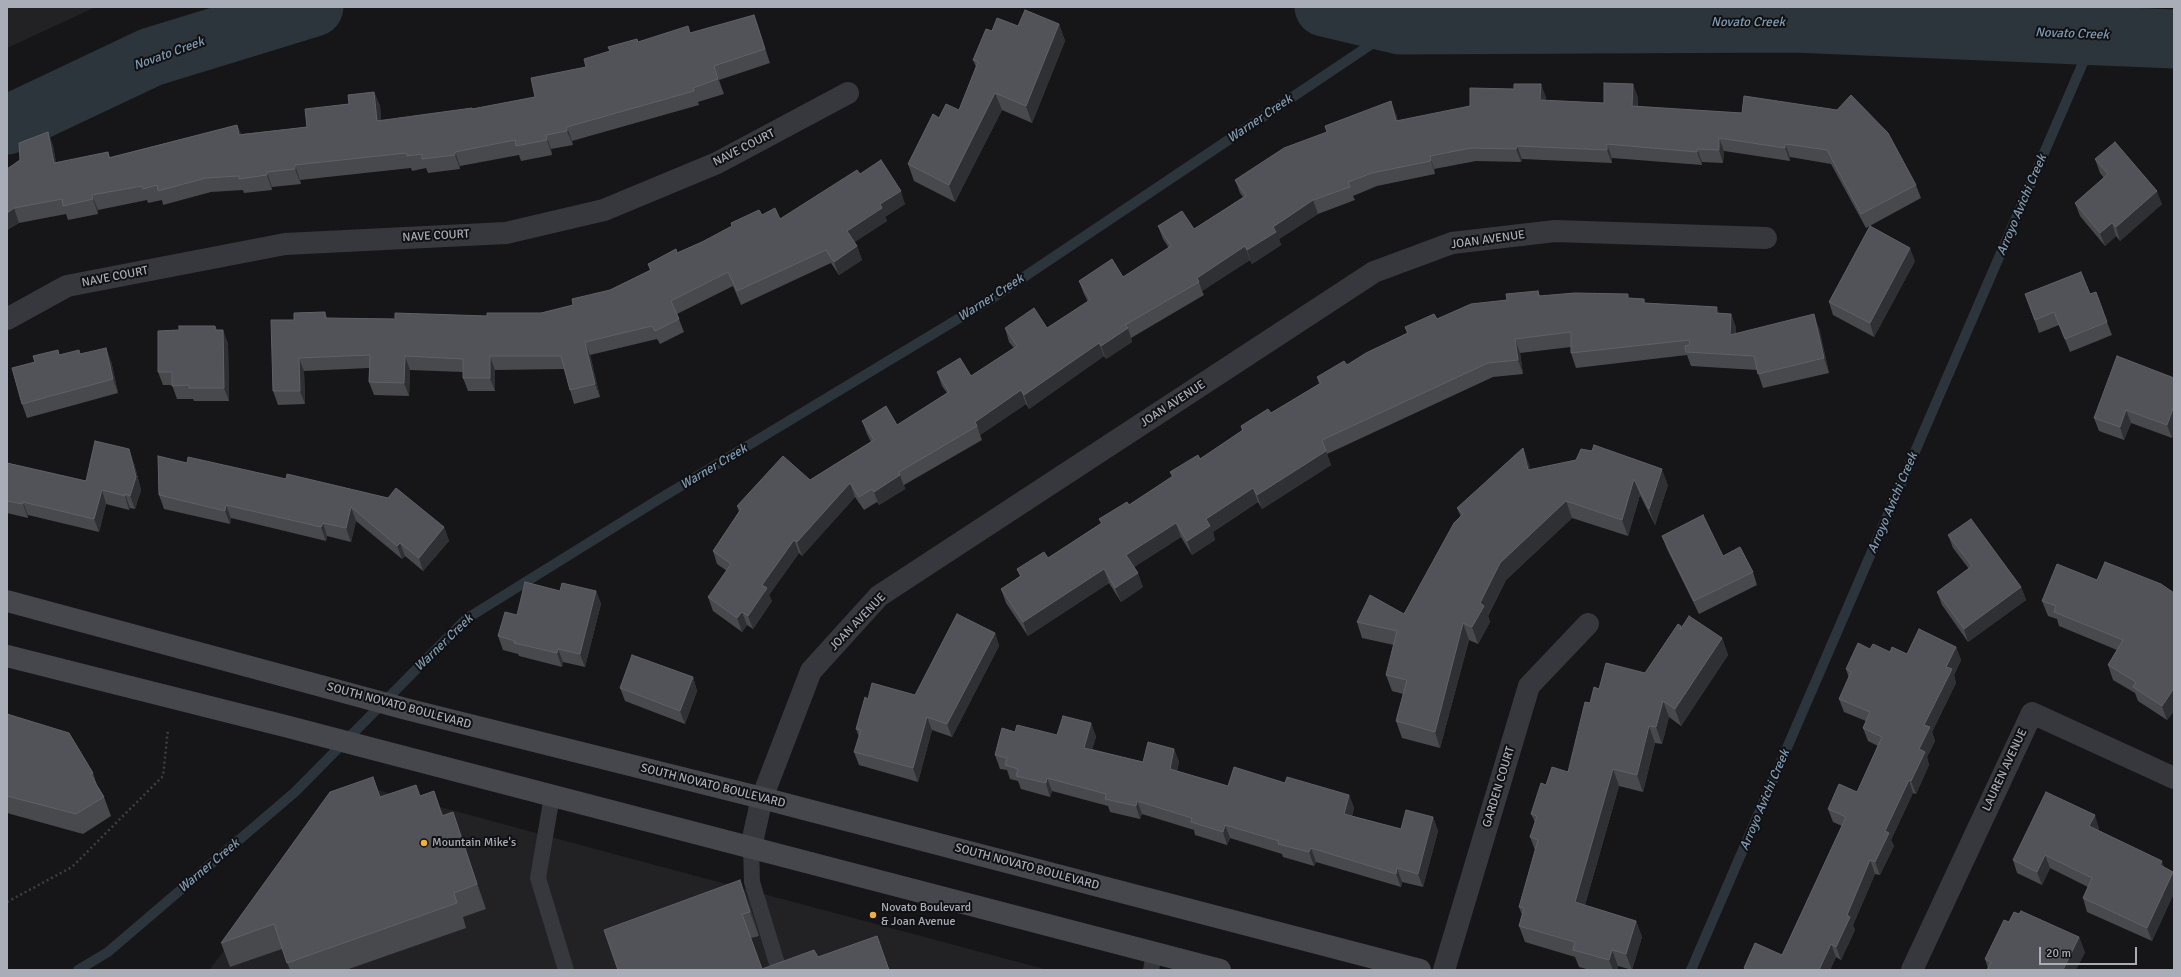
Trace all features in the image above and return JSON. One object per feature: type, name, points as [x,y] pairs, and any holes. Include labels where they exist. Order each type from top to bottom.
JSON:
[{"type":"main road","name":"SOUTH NOVATO BOULEVARD","points":[[7,601],[406,709],[762,798],[1420,970]]},
{"type":"main road","points":[[7,656],[285,726],[751,847],[1152,961],[1220,970]]},
{"type":"street","name":"NAVE COURT","points":[[7,319],[67,286],[285,244],[506,233],[604,210],[717,163],[848,93]]},
{"type":"street","name":"JOAN AVENUE","points":[[751,847],[762,798],[811,671],[879,596],[1374,272],[1452,243],[1555,231],[1766,238]]},
{"type":"street","name":"GARDEN COURT","points":[[1444,970],[1529,686],[1588,624]]},
{"type":"street","name":"LAUREN AVENUE","points":[[1912,970],[2032,713],[2174,778]]},
{"type":"lane","points":[[552,796],[538,878],[566,970]]},
{"type":"lane","points":[[751,847],[752,882],[779,970]]},
{"type":"path","points":[[7,902],[72,867],[163,776],[168,729]]},
{"type":"shaded area","points":[[7,7],[96,7],[7,48]]},
{"type":"shaded area","points":[[359,785],[1048,970],[209,970],[331,814]]},
{"type":"building","points":[[1025,10],[1059,24],[1026,106],[995,93],[949,185],[908,164],[933,114],[939,118],[946,104],[959,110],[978,62],[973,60],[986,29],[992,31],[997,18],[1018,26]]},
{"type":"building","points":[[754,15],[765,49],[714,66],[718,79],[693,88],[694,91],[567,127],[567,131],[546,135],[547,140],[516,146],[515,140],[455,152],[455,155],[422,159],[422,154],[407,156],[406,153],[295,165],[295,169],[267,172],[267,175],[239,179],[239,176],[206,178],[158,191],[157,185],[143,189],[142,186],[92,195],[93,199],[63,206],[62,199],[14,208],[7,213],[7,169],[20,160],[19,143],[48,132],[54,163],[108,152],[109,158],[237,125],[239,135],[307,127],[305,109],[349,104],[348,95],[374,92],[377,121],[472,109],[535,97],[531,78],[586,67],[584,59],[610,51],[608,47],[637,39],[638,42],[688,26],[690,33]]},
{"type":"building","points":[[1604,83],[1633,84],[1632,106],[1742,113],[1744,96],[1837,110],[1851,95],[1888,133],[1916,185],[1861,214],[1827,150],[1785,144],[1785,148],[1719,138],[1719,150],[1697,149],[1697,152],[1607,144],[1607,150],[1517,146],[1516,149],[1471,148],[1430,156],[1431,161],[1372,173],[1348,182],[1350,187],[1313,200],[1273,227],[1276,232],[1247,250],[1245,246],[1197,278],[1199,282],[1125,325],[1128,328],[1101,346],[1099,343],[1024,395],[1021,390],[975,422],[977,426],[899,472],[900,475],[874,492],[872,489],[859,497],[850,483],[797,542],[794,540],[762,585],[767,588],[748,616],[742,612],[737,618],[708,597],[731,564],[713,551],[741,509],[737,506],[783,456],[810,480],[874,440],[862,421],[886,406],[897,425],[949,392],[937,372],[960,358],[971,376],[1017,346],[1005,328],[1034,308],[1047,328],[1090,300],[1079,281],[1112,259],[1123,277],[1171,246],[1158,226],[1182,211],[1194,229],[1246,196],[1235,180],[1284,148],[1327,132],[1325,126],[1391,101],[1396,121],[1470,106],[1470,88],[1514,89],[1514,84],[1541,84],[1540,100],[1604,103]]},
{"type":"building","points":[[2115,142],[2157,191],[2116,227],[2112,223],[2100,233],[2075,203],[2108,174],[2095,159]]},
{"type":"building","points":[[881,160],[901,191],[880,204],[882,208],[847,231],[857,246],[834,262],[826,250],[737,291],[728,272],[671,301],[679,319],[655,331],[652,326],[585,342],[595,384],[570,390],[561,356],[490,356],[490,378],[463,378],[463,359],[405,356],[404,383],[369,382],[370,355],[299,358],[300,391],[273,391],[271,320],[294,320],[294,313],[325,312],[325,318],[395,319],[395,313],[487,316],[487,313],[541,313],[573,305],[572,299],[610,290],[651,270],[648,264],[676,249],[677,253],[702,242],[732,226],[731,223],[759,210],[762,215],[775,208],[780,219],[857,170],[860,174]]},
{"type":"building","points":[[1870,226],[1910,248],[1870,323],[1829,302]]},
{"type":"building","points":[[2081,272],[2090,294],[2096,292],[2107,322],[2065,339],[2054,312],[2035,320],[2025,294]]},
{"type":"building","points":[[1538,291],[1539,296],[1575,293],[1628,294],[1628,298],[1644,299],[1644,303],[1717,307],[1716,313],[1731,314],[1730,335],[1814,314],[1824,358],[1758,374],[1754,356],[1686,352],[1685,346],[1690,345],[1689,340],[1571,353],[1571,332],[1515,339],[1518,360],[1488,363],[1322,440],[1326,451],[1257,495],[1253,488],[1206,519],[1210,526],[1187,541],[1176,523],[1126,555],[1138,573],[1115,588],[1104,569],[1023,622],[1001,589],[1021,576],[1017,569],[1044,552],[1048,558],[1102,523],[1099,519],[1127,502],[1129,505],[1173,476],[1170,472],[1198,455],[1200,459],[1243,430],[1241,426],[1268,409],[1271,413],[1321,383],[1317,377],[1344,361],[1347,365],[1366,353],[1408,333],[1405,327],[1434,314],[1437,319],[1471,304],[1507,300],[1506,294]]},
{"type":"building","points":[[179,326],[215,326],[216,330],[223,330],[224,388],[189,388],[189,385],[172,386],[172,372],[158,372],[158,331],[179,330]]},
{"type":"building","points":[[106,348],[113,379],[22,404],[12,368],[35,362],[33,356],[58,350],[59,355],[79,350],[80,354]]},
{"type":"building","points":[[2117,356],[2174,378],[2174,406],[2167,425],[2126,410],[2120,427],[2094,418]]},
{"type":"building","points":[[95,441],[129,449],[136,477],[130,496],[102,490],[94,519],[23,502],[23,504],[7,501],[7,463],[86,481]]},
{"type":"building","points":[[1594,445],[1662,469],[1649,509],[1634,479],[1622,520],[1566,501],[1500,563],[1480,603],[1484,606],[1472,627],[1463,623],[1435,732],[1396,721],[1407,680],[1386,675],[1397,631],[1357,622],[1370,595],[1404,614],[1454,523],[1463,514],[1457,508],[1523,448],[1528,470],[1576,460],[1581,449],[1592,451]]},
{"type":"building","points":[[158,456],[187,463],[188,457],[286,479],[287,474],[388,498],[396,488],[444,527],[419,558],[400,543],[397,546],[351,507],[346,528],[323,523],[321,527],[226,505],[225,511],[159,495]]},
{"type":"building","points":[[1703,515],[1723,556],[1740,547],[1753,572],[1694,601],[1662,536]]},
{"type":"building","points":[[1971,519],[2021,587],[1964,629],[1937,592],[1972,566],[1948,535]]},
{"type":"building","points":[[2105,562],[2161,584],[2174,593],[2174,688],[2162,706],[2133,687],[2136,682],[2108,665],[2123,640],[2054,612],[2056,606],[2042,601],[2057,564],[2097,580]]},
{"type":"building","points":[[525,582],[560,591],[562,583],[596,591],[580,654],[558,649],[557,653],[514,643],[515,641],[498,636],[505,612],[517,615]]},
{"type":"building","points":[[957,614],[995,633],[947,724],[927,717],[913,768],[854,752],[861,730],[856,729],[865,697],[868,699],[872,683],[915,695]]},
{"type":"building","points":[[1689,616],[1722,638],[1675,709],[1663,701],[1656,727],[1649,726],[1637,775],[1613,769],[1575,902],[1636,921],[1626,954],[1612,950],[1609,960],[1573,950],[1575,942],[1519,926],[1524,908],[1519,907],[1538,840],[1530,837],[1537,816],[1531,814],[1541,783],[1546,785],[1552,767],[1568,772],[1585,702],[1590,703],[1594,687],[1599,689],[1606,663],[1645,673],[1678,624],[1681,626],[1680,630]]},
{"type":"building","points":[[1919,629],[1956,647],[1946,667],[1952,669],[1924,725],[1930,727],[1919,749],[1925,752],[1911,781],[1909,780],[1885,831],[1889,833],[1875,862],[1870,860],[1847,915],[1850,917],[1836,947],[1831,944],[1819,970],[1749,970],[1744,968],[1755,943],[1782,955],[1846,817],[1828,809],[1839,784],[1857,792],[1882,737],[1863,728],[1870,712],[1839,699],[1851,672],[1846,669],[1858,643],[1870,649],[1873,644],[1890,652],[1892,647],[1907,654]]},
{"type":"building","points":[[632,655],[693,677],[680,711],[620,688]]},
{"type":"building","points":[[7,714],[69,733],[93,773],[90,774],[104,797],[76,814],[7,796]]},
{"type":"building","points":[[1063,716],[1091,723],[1084,748],[1143,762],[1148,742],[1174,749],[1170,769],[1228,786],[1234,767],[1285,783],[1287,777],[1349,795],[1344,814],[1401,829],[1406,810],[1433,817],[1418,874],[1397,868],[1396,874],[1311,848],[1309,852],[1278,844],[1279,841],[1225,825],[1223,832],[1191,822],[1192,818],[1137,801],[1136,806],[1105,799],[1106,794],[1047,778],[1046,783],[1016,776],[1018,769],[1005,765],[1007,758],[995,755],[1002,728],[1015,732],[1017,725],[1057,735]]},
{"type":"building","points":[[373,777],[380,797],[416,785],[420,796],[434,791],[442,816],[453,812],[477,884],[454,893],[457,903],[287,963],[274,924],[221,943],[330,792]]},
{"type":"building","points":[[2046,792],[2095,815],[2089,826],[2162,861],[2160,865],[2173,872],[2147,928],[2083,898],[2092,878],[2045,855],[2037,872],[2013,860]]},
{"type":"building","points":[[740,880],[750,912],[742,914],[762,969],[814,950],[818,957],[877,936],[889,970],[618,970],[604,930]]},
{"type":"building","points":[[2021,911],[2079,937],[2063,970],[1987,970],[1991,962],[1985,959],[2004,920],[2009,922],[2014,912],[2019,914]]},
{"type":"waterway","name":"Novato Creek","points":[[7,125],[151,57],[314,7]]},
{"type":"waterway","name":"Novato Creek","points":[[1324,7],[1400,25],[1795,23],[2174,39]]},
{"type":"waterway","name":"Warner Creek","points":[[78,970],[108,952],[295,792],[466,619],[656,501],[991,299],[1400,25]]},
{"type":"waterway","name":"Arroyo Avichi Creek","points":[[1691,970],[2095,35]]},
{"type":"place","name":"Mountain Mike's","points":[[424,843]]},
{"type":"place","name":"Novato Boulevard & Joan Avenue","points":[[873,915]]}]
